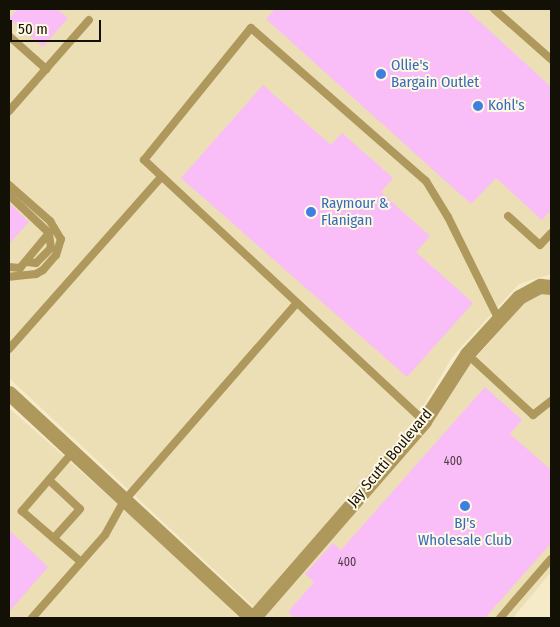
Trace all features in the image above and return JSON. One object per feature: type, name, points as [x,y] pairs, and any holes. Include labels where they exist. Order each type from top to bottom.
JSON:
[{"type":"street","name":"Jay Scutti Boulevard","points":[[9,394],[253,618],[424,421],[467,354],[528,290],[551,287]]},
{"type":"lane","points":[[494,9],[551,59]]},
{"type":"lane","points":[[9,111],[89,20]]},
{"type":"lane","points":[[424,421],[296,304],[144,160],[251,28],[426,181],[448,217],[499,320]]},
{"type":"lane","points":[[9,36],[46,69]]},
{"type":"lane","points":[[9,349],[161,177]]},
{"type":"lane","points":[[9,185],[50,221],[61,239],[56,256],[43,270],[18,277],[9,277]]},
{"type":"lane","points":[[9,195],[49,234],[20,268],[9,267]]},
{"type":"lane","points":[[508,216],[540,245],[551,233]]},
{"type":"lane","points":[[32,618],[105,535],[124,501],[296,304]]},
{"type":"lane","points":[[467,354],[533,415],[551,402]]},
{"type":"lane","points":[[72,453],[22,511],[81,562]]},
{"type":"lane","points":[[48,480],[80,509],[54,538]]},
{"type":"lane","points":[[500,618],[551,559]]},
{"type":"shaded area","points":[[9,9],[551,9],[551,274],[519,284],[452,357],[411,427],[255,608],[9,378]]},
{"type":"shaded area","name":"BJ's Wholesale Club","points":[[542,292],[551,294],[551,572],[513,618],[259,618],[427,423],[467,368],[528,299]]},
{"type":"shaded area","points":[[9,408],[50,444],[246,618],[9,618]]},
{"type":"building","points":[[18,9],[57,9],[68,18],[43,47],[9,19]]},
{"type":"building","points":[[275,9],[466,9],[551,87],[551,210],[542,220],[496,178],[471,204],[266,19]]},
{"type":"building","name":"Raymour & Flanigan","points":[[263,85],[331,145],[342,133],[393,178],[381,192],[430,236],[416,252],[473,303],[407,377],[181,178]]},
{"type":"building","points":[[9,203],[29,222],[9,244]]},
{"type":"building","name":"BJ's Wholesale Club","points":[[485,387],[522,420],[510,434],[551,470],[551,543],[485,618],[295,618],[288,612],[314,582],[305,574],[333,543],[341,550]]},
{"type":"building","points":[[9,530],[48,567],[9,612]]},
{"type":"place","name":"Ollie's Bargain Outlet","points":[[381,74]]},
{"type":"place","name":"Kohl's","points":[[478,106]]},
{"type":"place","name":"Raymour & Flanigan","points":[[311,212]]},
{"type":"place","name":"BJ's Wholesale Club","points":[[465,506]]}]
